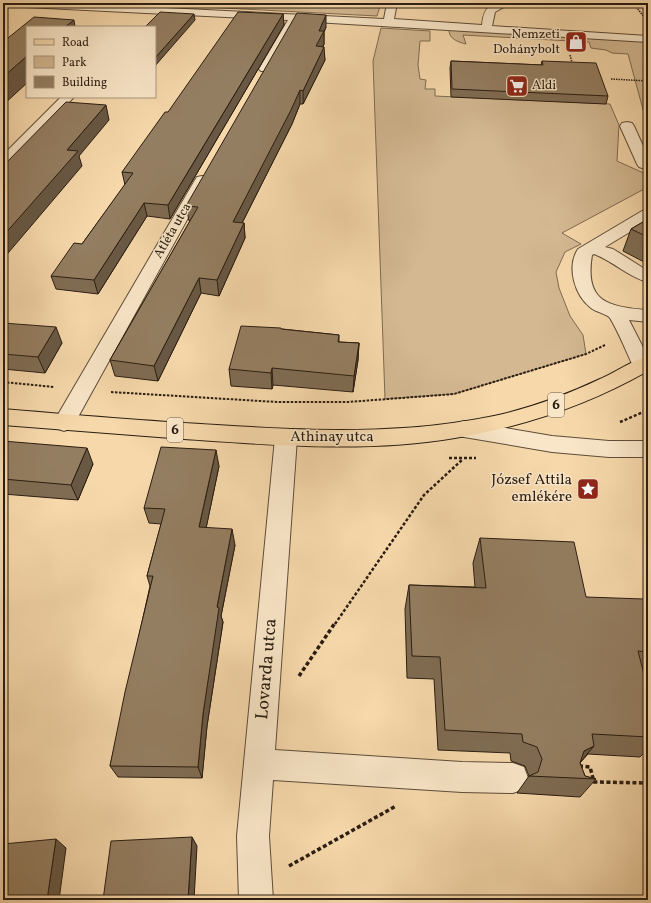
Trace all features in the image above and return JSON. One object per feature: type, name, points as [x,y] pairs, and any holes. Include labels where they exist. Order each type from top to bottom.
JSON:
[{"type":"main road","name":"Athinay utca","points":[[3,417],[286,438],[343,439],[405,436],[464,429],[536,413],[579,397],[645,365]]},
{"type":"street","points":[[6,3],[388,22],[648,39]]},
{"type":"street","points":[[388,22],[392,3]]},
{"type":"street","points":[[488,28],[487,20],[489,12],[498,5],[506,3]]},
{"type":"street","points":[[143,22],[154,10]]},
{"type":"street","points":[[259,79],[294,18]]},
{"type":"street","points":[[442,26],[442,38]]},
{"type":"street","points":[[3,163],[67,98]]},
{"type":"street","points":[[648,133],[629,130],[644,164],[648,166]]},
{"type":"street","name":"Atléta utca","points":[[64,422],[209,168]]},
{"type":"street","points":[[648,214],[584,253],[581,265],[584,288],[594,302],[616,312],[648,316]]},
{"type":"street","points":[[592,248],[607,253],[642,275],[648,277]]},
{"type":"street","points":[[616,312],[627,335],[645,365]]},
{"type":"street","points":[[464,429],[552,444],[609,449],[648,448]]},
{"type":"street","name":"Lovarda utca","points":[[256,900],[253,836],[286,438]]},
{"type":"street","points":[[260,764],[462,777],[513,778]]},
{"type":"path","points":[[633,3],[648,22]]},
{"type":"path","points":[[611,79],[648,81]]},
{"type":"path","points":[[3,382],[82,390],[285,402],[348,402],[454,394],[586,354],[627,335]]},
{"type":"path","points":[[298,677],[424,495],[464,458]]},
{"type":"path","points":[[578,766],[590,767],[594,782],[648,784]]},
{"type":"path","points":[[287,867],[386,810],[400,804]]},
{"type":"green space","points":[[127,3],[381,3],[377,16]]},
{"type":"green space","points":[[381,28],[430,31],[430,41],[420,41],[418,65],[420,79],[426,80],[425,89],[435,89],[435,96],[610,104],[619,125],[617,161],[648,175],[648,187],[562,233],[581,244],[565,252],[556,272],[559,288],[570,316],[583,335],[586,354],[454,394],[385,399],[373,61]]},
{"type":"green space","points":[[449,30],[648,42],[648,128],[628,54],[612,53],[606,50],[591,48],[589,42],[463,35],[466,44],[452,38]]},
{"type":"building","points":[[160,12],[194,14],[156,57],[156,26],[146,26]]},
{"type":"building","points":[[238,12],[283,14],[168,205],[144,203],[94,280],[51,276],[74,243],[82,244],[133,173],[122,172],[165,112],[168,112]]},
{"type":"building","points":[[297,13],[326,15],[319,31],[324,31],[316,46],[324,47],[303,91],[300,90],[233,222],[244,223],[217,280],[199,278],[154,366],[110,360],[198,207],[186,206]]},
{"type":"building","points":[[34,17],[74,20],[66,26],[26,26],[26,57],[3,77],[3,42]]},
{"type":"building","name":"Aldi","points":[[451,61],[543,65],[542,61],[596,63],[608,96],[452,89]]},
{"type":"building","points":[[66,102],[106,105],[67,150],[78,151],[3,236],[3,166]]},
{"type":"building","points":[[648,219],[648,237],[631,229]]},
{"type":"building","points":[[3,323],[56,327],[38,357],[3,354]]},
{"type":"building","points":[[241,326],[281,328],[339,335],[338,342],[359,343],[354,376],[272,368],[271,373],[229,369]]},
{"type":"building","points":[[3,441],[87,448],[71,485],[3,479]]},
{"type":"building","points":[[161,447],[216,450],[199,527],[232,529],[217,607],[219,608],[203,714],[198,767],[110,766],[125,692],[153,576],[147,576],[165,509],[144,508]]},
{"type":"building","points":[[480,538],[574,542],[586,597],[644,599],[648,612],[648,652],[638,651],[648,690],[648,737],[592,734],[594,746],[584,751],[580,763],[585,776],[596,779],[529,776],[538,772],[542,759],[537,747],[523,742],[522,734],[445,730],[440,657],[412,656],[409,585],[486,588]]},
{"type":"building","points":[[192,837],[188,900],[103,900],[111,841]]},
{"type":"building","points":[[56,839],[47,900],[3,900],[3,844]]},
{"type":"place","name":"Nemzeti Dohánybolt","points":[[576,42]]},
{"type":"place","name":"Aldi","points":[[517,86]]},
{"type":"place","name":"József Attila emlékére","points":[[588,489]]}]
